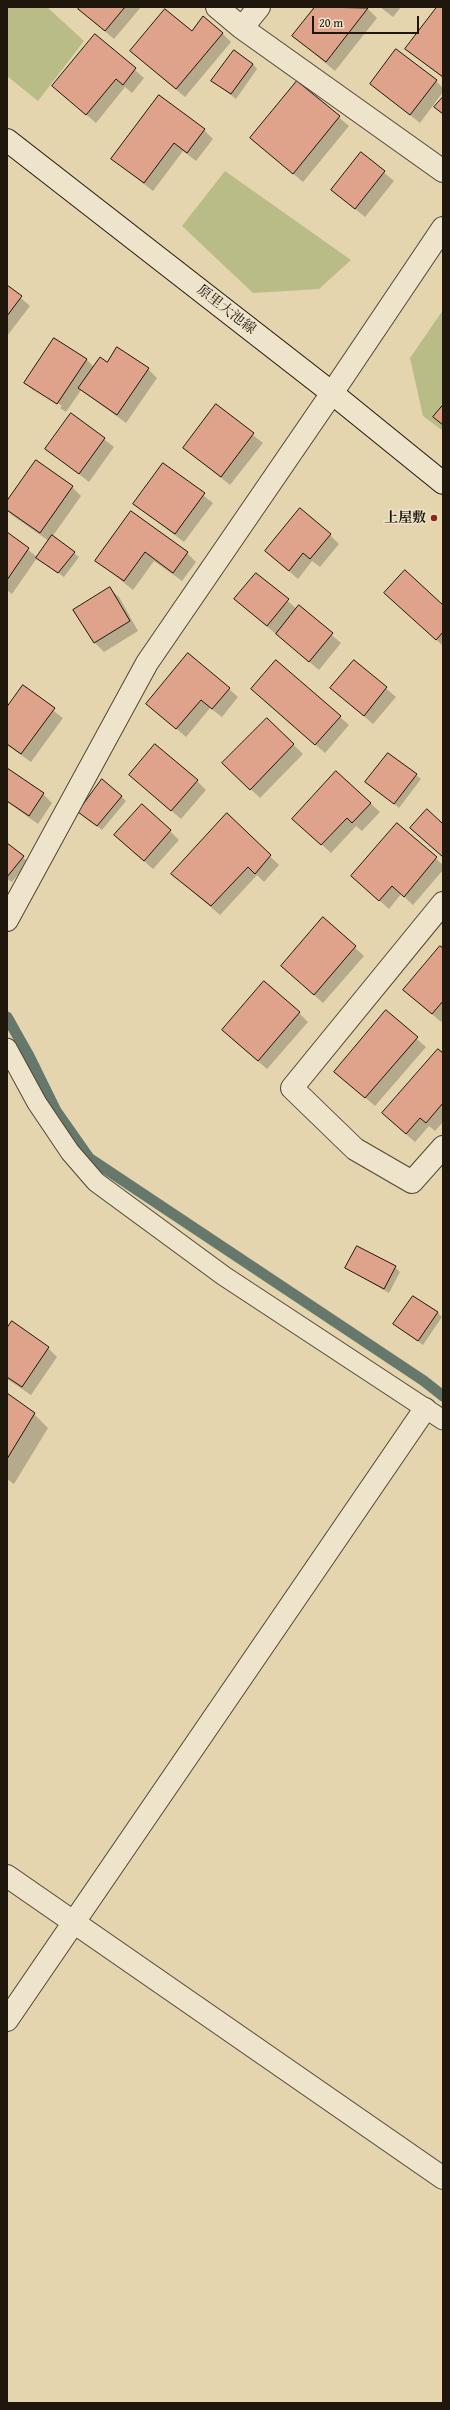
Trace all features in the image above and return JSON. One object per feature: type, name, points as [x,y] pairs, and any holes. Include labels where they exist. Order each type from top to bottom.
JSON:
[{"type":"street","points":[[217,7],[242,28],[443,171]]},
{"type":"street","points":[[242,28],[259,7]]},
{"type":"street","name":"原里大池線","points":[[7,140],[332,393],[443,483]]},
{"type":"street","points":[[7,920],[147,663],[443,228]]},
{"type":"street","points":[[443,903],[292,1088],[355,1149],[412,1182],[443,1147]]},
{"type":"street","points":[[7,2020],[74,1922],[434,1414]]},
{"type":"street","points":[[7,1876],[443,2178]]},
{"type":"lane","points":[[7,1048],[37,1103],[70,1152],[96,1182],[224,1276],[434,1414]]},
{"type":"green space","points":[[7,7],[47,7],[84,41],[38,101],[7,76]]},
{"type":"green space","points":[[225,171],[351,260],[319,289],[253,293],[182,226]]},
{"type":"green space","points":[[443,310],[443,431],[423,416],[410,358]]},
{"type":"building","points":[[80,7],[125,7],[105,31],[78,9]]},
{"type":"building","points":[[315,7],[368,8],[326,62],[292,36]]},
{"type":"building","points":[[437,7],[443,7],[443,77],[405,49]]},
{"type":"building","points":[[165,9],[192,31],[203,16],[223,33],[176,89],[130,51]]},
{"type":"building","points":[[95,34],[136,68],[123,85],[116,79],[86,115],[52,86]]},
{"type":"building","points":[[396,49],[437,80],[410,115],[370,84]]},
{"type":"building","points":[[234,50],[253,64],[231,94],[211,81]]},
{"type":"building","points":[[297,81],[340,116],[293,174],[250,138]]},
{"type":"building","points":[[159,95],[205,129],[187,153],[174,143],[144,183],[111,159]]},
{"type":"building","points":[[443,97],[443,114],[434,107]]},
{"type":"building","points":[[361,152],[385,171],[355,209],[331,190]]},
{"type":"building","points":[[7,285],[22,296],[7,316]]},
{"type":"building","points":[[54,338],[87,359],[57,404],[24,383]]},
{"type":"building","points":[[117,347],[149,368],[117,415],[78,388],[100,357],[107,362]]},
{"type":"building","points":[[216,404],[254,433],[221,477],[183,448]]},
{"type":"building","points":[[443,405],[443,425],[433,417]]},
{"type":"building","points":[[71,413],[105,438],[79,474],[45,449]]},
{"type":"building","points":[[36,460],[73,486],[40,533],[7,510],[7,501]]},
{"type":"building","points":[[163,463],[205,493],[175,534],[133,504]]},
{"type":"building","points":[[300,508],[331,534],[310,559],[303,553],[289,571],[265,551]]},
{"type":"building","points":[[131,511],[188,552],[173,573],[145,552],[124,581],[95,561]]},
{"type":"building","points":[[7,532],[29,548],[7,580]]},
{"type":"building","points":[[52,535],[75,552],[58,573],[36,558]]},
{"type":"building","points":[[405,570],[443,605],[443,632],[436,640],[384,593]]},
{"type":"building","points":[[256,573],[289,599],[267,626],[234,599]]},
{"type":"building","points":[[110,587],[130,621],[94,643],[73,610]]},
{"type":"building","points":[[299,605],[333,633],[309,662],[276,634]]},
{"type":"building","points":[[188,653],[230,688],[212,709],[201,700],[176,729],[146,704]]},
{"type":"building","points":[[276,660],[341,716],[315,745],[251,689]]},
{"type":"building","points":[[354,660],[387,687],[364,716],[330,688]]},
{"type":"building","points":[[23,685],[55,708],[21,754],[7,744],[7,707]]},
{"type":"building","points":[[267,718],[294,744],[250,790],[222,763]]},
{"type":"building","points":[[155,744],[198,780],[171,811],[129,775]]},
{"type":"building","points":[[388,753],[417,774],[394,804],[365,782]]},
{"type":"building","points":[[7,768],[44,793],[29,816],[7,801]]},
{"type":"building","points":[[336,771],[371,803],[352,823],[347,818],[321,845],[292,819]]},
{"type":"building","points":[[102,779],[122,796],[97,826],[78,812]]},
{"type":"building","points":[[142,804],[171,830],[144,861],[114,835]]},
{"type":"building","points":[[427,809],[443,824],[443,857],[410,828]]},
{"type":"building","points":[[227,813],[271,855],[255,874],[248,867],[211,906],[171,874]]},
{"type":"building","points":[[397,823],[437,857],[404,897],[392,886],[379,901],[351,876]]},
{"type":"building","points":[[7,843],[24,856],[7,877]]},
{"type":"building","points":[[323,917],[356,946],[314,995],[281,966]]},
{"type":"building","points":[[440,946],[443,948],[443,1001],[432,1014],[403,990]]},
{"type":"building","points":[[264,981],[300,1012],[258,1061],[222,1030]]},
{"type":"building","points":[[386,1010],[418,1037],[365,1098],[334,1072]]},
{"type":"building","points":[[438,1049],[443,1053],[443,1103],[426,1123],[420,1118],[406,1134],[382,1113]]},
{"type":"building","points":[[357,1246],[396,1266],[384,1289],[345,1268]]},
{"type":"building","points":[[413,1296],[438,1312],[418,1341],[393,1324]]},
{"type":"building","points":[[12,1321],[49,1347],[22,1387],[7,1377],[7,1328]]},
{"type":"building","points":[[7,1393],[35,1413],[7,1459]]},
{"type":"waterway","points":[[7,1017],[29,1056],[56,1111],[89,1158],[424,1381],[443,1396]]},
{"type":"place","name":"上屋敷","points":[[434,518]]}]
